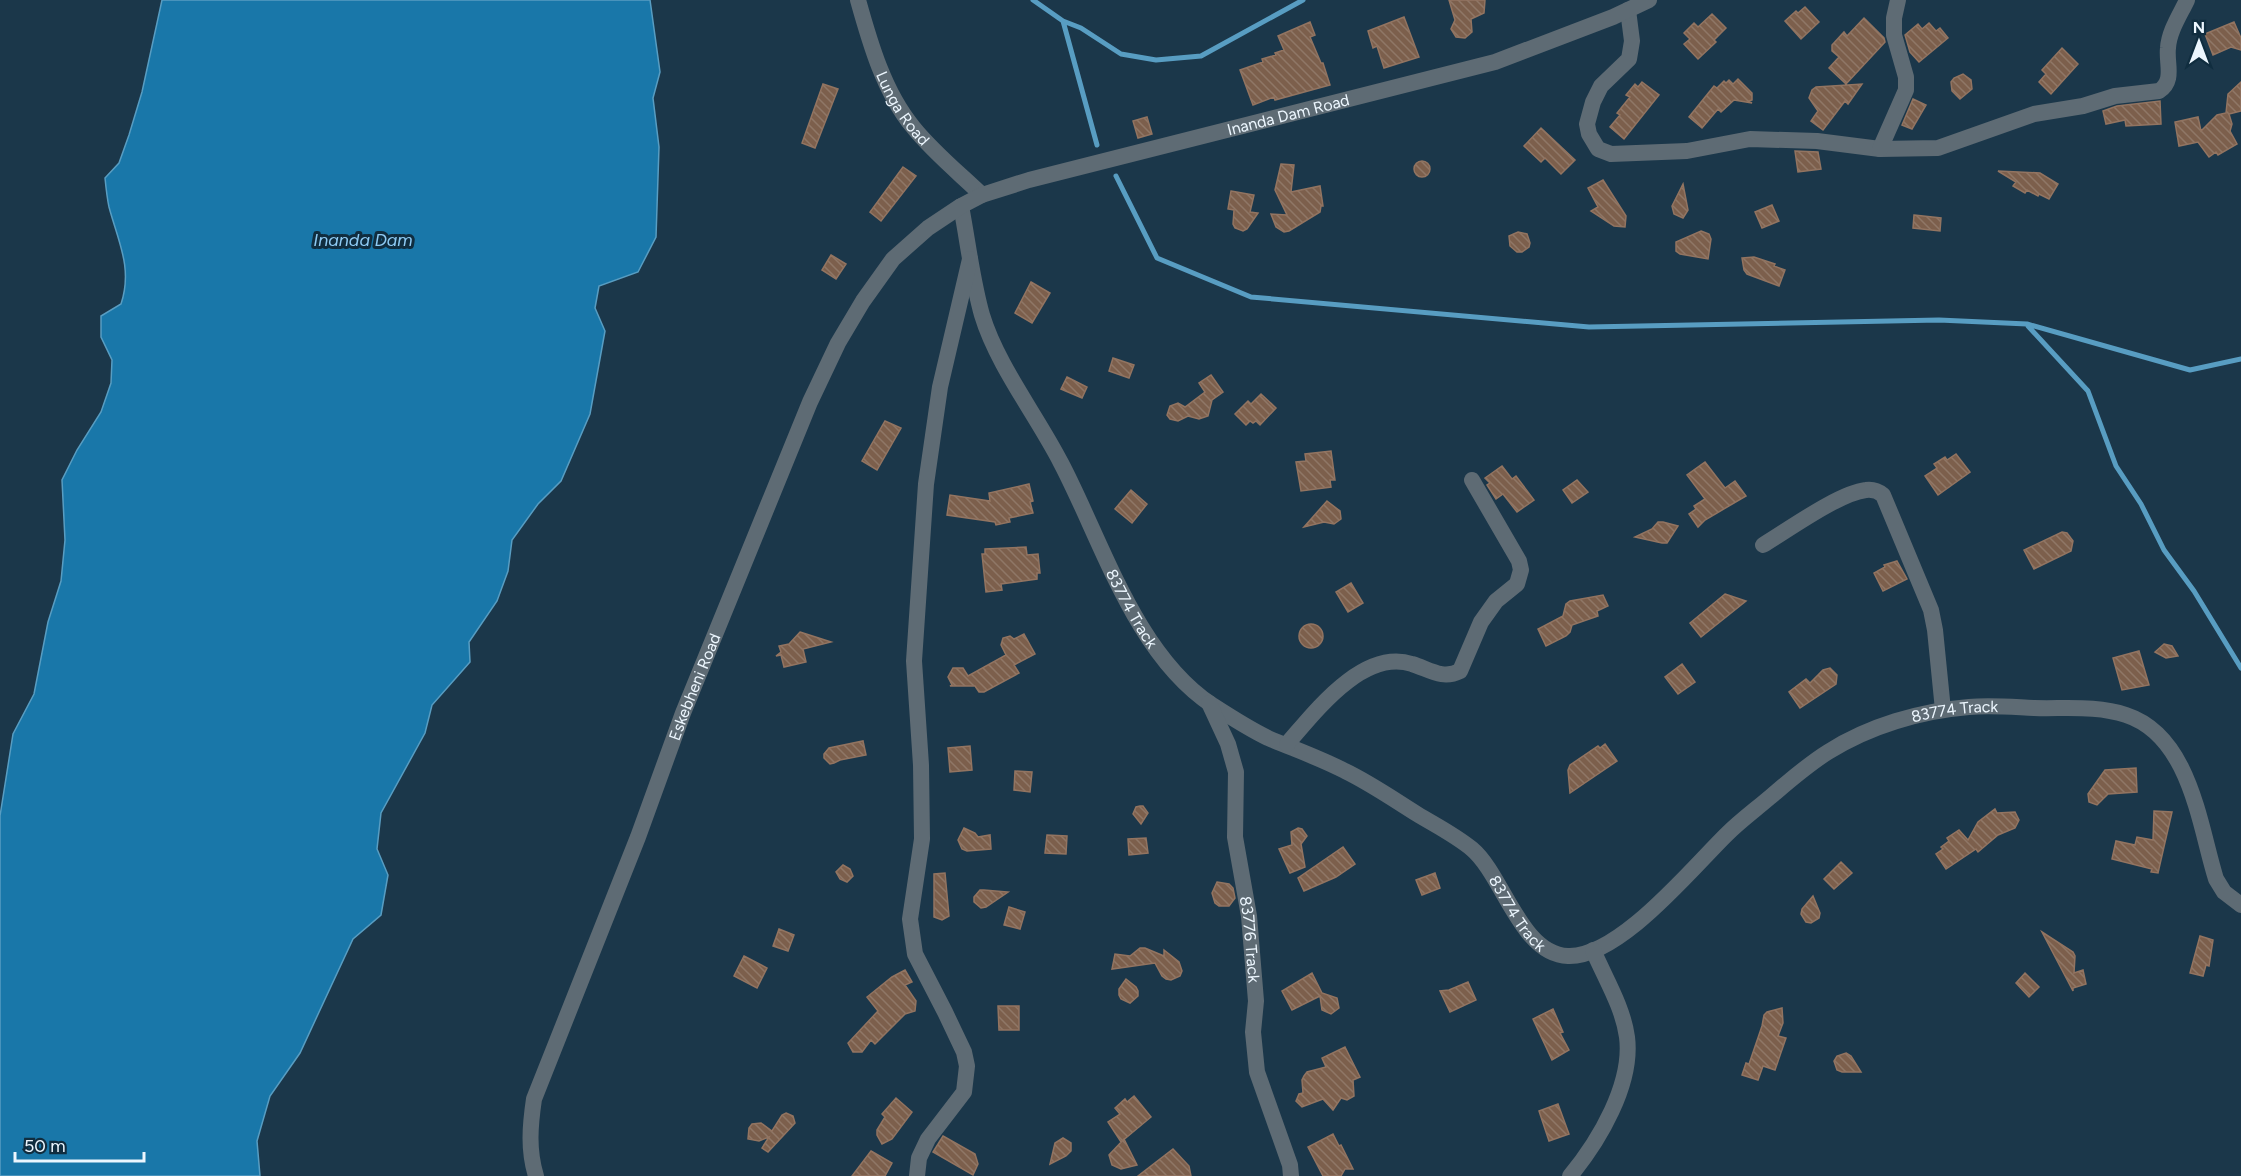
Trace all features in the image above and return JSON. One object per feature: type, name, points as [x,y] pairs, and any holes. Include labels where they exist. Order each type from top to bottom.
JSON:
[{"type":"street","name":"Lunga Road","points":[[858,0],[882,77],[911,125],[982,195]]},
{"type":"street","name":"Inanda Dam Road","points":[[928,228],[982,195],[1029,180],[1495,62],[1649,0]]},
{"type":"street","points":[[1880,149],[1906,90],[1906,77],[1894,35],[1894,18],[1899,0]]},
{"type":"street","points":[[1628,10],[1632,41],[1629,59],[1601,86],[1588,115],[1589,134],[1598,150],[1611,154],[1687,151],[1750,139],[1781,138],[1880,149],[1938,148],[2042,112],[2083,106],[2115,96],[2159,91],[2164,88],[2169,78],[2170,37],[2187,0]]},
{"type":"street","name":"83774 Track","points":[[961,206],[982,316],[998,353],[1061,463],[1114,576],[1139,622],[1182,681],[1209,703],[1265,737],[1287,744],[1376,787],[1474,851],[1488,868],[1530,935],[1549,951],[1566,957],[1587,954],[1607,944],[1657,907],[1729,831],[1828,752],[1871,730],[1928,711],[1973,706],[2093,709],[2124,714],[2142,722],[2160,737],[2178,759],[2193,793],[2217,879],[2224,892],[2241,905]]},
{"type":"street","name":"Eskebheni Road","points":[[536,1176],[531,1159],[530,1130],[534,1099],[638,837],[683,713],[810,402],[838,343],[863,301],[893,259],[928,228]]},
{"type":"street","points":[[917,1176],[919,1158],[928,1139],[964,1092],[967,1066],[964,1052],[915,954],[910,919],[922,839],[921,765],[914,661],[926,484],[940,387],[970,255]]},
{"type":"street","points":[[1287,744],[1319,708],[1367,668],[1401,661],[1444,676],[1460,671],[1481,622],[1496,602],[1517,584],[1521,570],[1519,561],[1472,480]]},
{"type":"street","points":[[1763,545],[1856,492],[1868,490],[1877,491],[1883,495],[1931,610],[1943,710]]},
{"type":"street","name":"83776 Track","points":[[1209,703],[1227,744],[1236,772],[1235,837],[1249,916],[1256,1001],[1253,1032],[1257,1072],[1292,1176]]},
{"type":"street","points":[[1570,1176],[1583,1161],[1610,1115],[1624,1076],[1628,1057],[1627,1036],[1619,1010],[1593,950]]},
{"type":"water","name":"Inanda Dam","points":[[162,0],[650,0],[660,72],[653,98],[659,147],[656,237],[638,272],[599,286],[595,308],[605,331],[590,414],[561,481],[538,504],[512,540],[508,571],[497,601],[469,642],[470,662],[432,705],[425,733],[381,813],[377,849],[388,875],[381,915],[353,939],[300,1053],[270,1096],[257,1141],[260,1176],[0,1176],[0,816],[13,734],[34,694],[48,622],[61,581],[65,540],[62,480],[77,450],[101,412],[111,383],[112,360],[101,337],[101,316],[121,304],[125,266],[109,207],[105,178],[119,163],[129,135],[142,92]]},
{"type":"building","points":[[1449,0],[1485,0],[1484,13],[1471,19],[1472,32],[1465,38],[1456,37],[1451,29],[1455,20]]},
{"type":"building","points":[[1805,7],[1819,22],[1801,39],[1785,21],[1796,11],[1798,13]]},
{"type":"building","points":[[1712,14],[1726,28],[1714,40],[1716,42],[1698,59],[1684,44],[1690,39],[1684,33],[1694,23],[1698,27]]},
{"type":"building","points":[[1404,17],[1419,57],[1384,68],[1377,46],[1373,48],[1368,31]]},
{"type":"building","points":[[1864,18],[1884,38],[1885,42],[1846,84],[1829,68],[1839,57],[1832,51],[1832,45],[1844,32],[1847,36]]},
{"type":"building","points":[[1310,22],[1315,35],[1310,37],[1323,63],[1330,85],[1275,100],[1274,97],[1253,105],[1240,70],[1263,62],[1262,59],[1284,50],[1278,36]]},
{"type":"building","points":[[2234,22],[2241,38],[2241,50],[2231,47],[2213,55],[2205,34]]},
{"type":"building","points":[[1929,23],[1936,31],[1940,28],[1948,38],[1919,62],[1910,52],[1905,35],[1918,24],[1922,29]]},
{"type":"building","points":[[2062,48],[2078,64],[2051,94],[2039,82],[2046,74],[2042,70]]},
{"type":"building","points":[[1963,74],[1971,80],[1972,89],[1960,99],[1952,91],[1951,82]]},
{"type":"building","points":[[1738,79],[1752,93],[1752,100],[1749,101],[1752,103],[1734,100],[1721,112],[1718,109],[1702,128],[1689,117],[1714,86],[1717,88],[1724,81],[1726,83],[1729,80],[1733,84]]},
{"type":"building","points":[[1642,82],[1659,95],[1624,139],[1610,127],[1620,115],[1617,113],[1630,97],[1626,95],[1635,84],[1638,87]]},
{"type":"building","points":[[2241,82],[2241,111],[2229,114],[2232,124],[2230,131],[2237,144],[2218,155],[2216,152],[2209,157],[2198,142],[2179,146],[2175,122],[2198,117],[2201,131],[2217,115],[2226,113],[2228,94]]},
{"type":"building","points":[[823,84],[838,89],[815,148],[802,143]]},
{"type":"building","points":[[1862,84],[1848,104],[1845,101],[1823,130],[1811,121],[1818,111],[1809,98],[1816,87]]},
{"type":"building","points":[[1913,99],[1926,105],[1912,129],[1902,125]]},
{"type":"building","points":[[2160,101],[2161,124],[2126,126],[2125,120],[2106,124],[2103,111],[2117,106]]},
{"type":"building","points":[[1147,117],[1152,134],[1138,138],[1133,121]]},
{"type":"building","points":[[1541,128],[1575,160],[1561,174],[1545,158],[1541,162],[1524,146]]},
{"type":"building","points":[[1795,151],[1818,152],[1821,169],[1798,172]]},
{"type":"building","points":[[1419,161],[1425,161],[1430,169],[1428,175],[1419,177],[1414,172],[1414,166]]},
{"type":"building","points":[[1281,164],[1294,165],[1291,192],[1320,186],[1323,206],[1320,212],[1284,232],[1276,227],[1271,214],[1287,215],[1275,190]]},
{"type":"building","points":[[903,167],[916,176],[881,221],[870,212]]},
{"type":"building","points":[[1998,171],[2040,173],[2058,184],[2049,199],[2027,190],[2025,193],[2013,186],[2016,182]]},
{"type":"building","points":[[1603,180],[1626,216],[1625,227],[1614,226],[1591,211],[1598,207],[1588,188]]},
{"type":"building","points":[[1683,184],[1688,210],[1683,218],[1674,214],[1672,206]]},
{"type":"building","points":[[1231,191],[1254,195],[1250,212],[1258,213],[1243,231],[1235,228],[1234,210],[1228,209]]},
{"type":"building","points":[[1772,205],[1779,221],[1762,228],[1755,212]]},
{"type":"building","points":[[1914,215],[1941,218],[1940,231],[1913,228]]},
{"type":"building","points":[[1701,231],[1709,234],[1711,239],[1708,259],[1680,254],[1676,251],[1676,242]]},
{"type":"building","points":[[1518,232],[1527,234],[1530,243],[1529,247],[1522,252],[1517,252],[1510,246],[1509,236]]},
{"type":"building","points":[[831,255],[846,264],[836,279],[822,270]]},
{"type":"building","points":[[1754,257],[1785,270],[1779,286],[1747,274],[1742,258]]},
{"type":"building","points":[[1031,282],[1050,293],[1032,323],[1015,313]]},
{"type":"building","points":[[1113,358],[1134,365],[1129,378],[1109,371]]},
{"type":"building","points":[[1211,375],[1223,392],[1212,400],[1208,416],[1199,419],[1188,416],[1178,421],[1170,419],[1167,415],[1170,406],[1178,403],[1185,407],[1205,392],[1199,383]]},
{"type":"building","points":[[1067,377],[1087,387],[1082,398],[1061,389]]},
{"type":"building","points":[[1261,394],[1276,408],[1260,425],[1256,421],[1253,423],[1250,421],[1246,425],[1235,414],[1248,401],[1251,404]]},
{"type":"building","points":[[885,421],[901,428],[877,470],[862,461]]},
{"type":"building","points":[[1331,451],[1335,480],[1330,480],[1331,487],[1301,491],[1296,462],[1306,461],[1305,454]]},
{"type":"building","points":[[1956,454],[1970,472],[1938,495],[1925,476],[1937,468],[1934,464],[1945,457],[1947,460]]},
{"type":"building","points":[[1705,462],[1725,488],[1735,481],[1746,496],[1705,520],[1698,527],[1689,514],[1696,509],[1694,506],[1705,499],[1687,475]]},
{"type":"building","points":[[1502,466],[1512,479],[1516,476],[1534,500],[1517,512],[1503,494],[1496,499],[1487,485],[1490,483],[1485,478]]},
{"type":"building","points":[[1577,480],[1588,492],[1572,503],[1563,490]]},
{"type":"building","points":[[1029,484],[1033,513],[1009,518],[1010,522],[996,525],[995,522],[947,515],[950,495],[990,501],[989,493]]},
{"type":"building","points":[[1131,490],[1147,504],[1132,523],[1115,509]]},
{"type":"building","points":[[1327,501],[1340,511],[1341,519],[1334,524],[1324,522],[1304,527]]},
{"type":"building","points":[[1658,522],[1678,526],[1667,543],[1635,537],[1652,529]]},
{"type":"building","points":[[2062,532],[2067,533],[2073,541],[2071,551],[2034,569],[2024,550]]},
{"type":"building","points":[[1026,547],[1027,555],[1038,554],[1040,573],[1037,573],[1037,579],[1001,584],[1002,590],[986,592],[982,554],[985,554],[985,549]]},
{"type":"building","points":[[1897,561],[1907,579],[1883,591],[1874,573],[1885,567],[1884,565]]},
{"type":"building","points":[[1351,583],[1363,603],[1348,612],[1336,592]]},
{"type":"building","points":[[1725,594],[1746,601],[1701,637],[1690,623]]},
{"type":"building","points":[[1603,595],[1608,606],[1597,611],[1598,616],[1572,625],[1566,636],[1546,646],[1538,629],[1563,616],[1566,604],[1570,601]]},
{"type":"building","points":[[1311,624],[1316,625],[1322,631],[1322,641],[1316,647],[1311,648],[1306,647],[1300,641],[1299,636],[1300,631],[1306,625]]},
{"type":"building","points":[[800,632],[831,642],[803,649],[806,662],[784,667],[781,655],[776,656],[781,652],[779,646],[789,644]]},
{"type":"building","points":[[1024,634],[1035,654],[1014,665],[1019,673],[984,692],[979,692],[975,686],[950,686],[952,685],[948,677],[953,668],[963,668],[968,676],[1006,655],[1001,645],[1003,638],[1010,636],[1014,639]]},
{"type":"building","points":[[2164,644],[2172,646],[2178,656],[2166,658],[2155,652]]},
{"type":"building","points":[[2139,651],[2149,685],[2122,690],[2113,658]]},
{"type":"building","points":[[1682,664],[1695,682],[1678,694],[1665,677]]},
{"type":"building","points":[[1830,668],[1837,675],[1836,684],[1800,708],[1789,692],[1806,679],[1810,683],[1823,670]]},
{"type":"building","points":[[863,741],[866,755],[830,764],[824,758],[829,748]]},
{"type":"building","points":[[1605,744],[1617,761],[1570,793],[1568,770],[1570,765],[1598,746],[1600,748]]},
{"type":"building","points":[[970,746],[972,770],[950,772],[948,748]]},
{"type":"building","points":[[2136,768],[2137,792],[2108,794],[2097,805],[2089,802],[2088,794],[2105,770]]},
{"type":"building","points":[[1015,771],[1032,772],[1030,792],[1014,790]]},
{"type":"building","points":[[1143,806],[1148,813],[1141,824],[1133,814],[1136,807]]},
{"type":"building","points":[[1995,809],[1997,813],[2015,812],[2019,820],[2015,828],[1998,835],[1978,852],[1976,849],[1946,869],[1936,854],[1949,841],[1947,838],[1959,830],[1968,840],[1978,822]]},
{"type":"building","points":[[2154,811],[2172,812],[2158,873],[2151,872],[2152,869],[2112,859],[2116,841],[2135,845],[2137,837],[2153,840]]},
{"type":"building","points":[[964,828],[978,837],[990,835],[991,849],[967,851],[962,849],[958,840]]},
{"type":"building","points":[[1298,828],[1302,829],[1307,836],[1301,844],[1305,867],[1290,873],[1279,849],[1292,845],[1291,832]]},
{"type":"building","points":[[1047,835],[1067,836],[1066,854],[1045,853]]},
{"type":"building","points":[[1146,838],[1148,853],[1129,855],[1128,839]]},
{"type":"building","points":[[1343,847],[1355,864],[1336,877],[1304,891],[1298,878]]},
{"type":"building","points":[[1841,862],[1852,873],[1834,889],[1824,879]]},
{"type":"building","points":[[843,865],[850,869],[853,876],[847,882],[840,879],[836,872]]},
{"type":"building","points":[[945,873],[949,916],[942,920],[934,917],[934,874]]},
{"type":"building","points":[[1435,873],[1440,888],[1422,895],[1416,880]]},
{"type":"building","points":[[1217,882],[1229,884],[1233,888],[1235,898],[1229,906],[1219,906],[1215,903],[1212,893]]},
{"type":"building","points":[[980,890],[1008,892],[981,908],[974,902],[974,897]]},
{"type":"building","points":[[1813,896],[1820,913],[1819,918],[1811,923],[1806,922],[1801,914],[1802,909]]},
{"type":"building","points":[[1009,907],[1025,912],[1020,929],[1004,925]]},
{"type":"building","points":[[779,929],[794,935],[788,951],[773,946]]},
{"type":"building","points":[[2042,932],[2073,952],[2075,956],[2074,973],[2083,970],[2086,984],[2073,988],[2073,991]]},
{"type":"building","points":[[2200,936],[2213,940],[2209,966],[2206,965],[2203,976],[2190,973]]},
{"type":"building","points":[[1140,948],[1164,956],[1164,950],[1179,962],[1182,971],[1180,976],[1171,980],[1166,979],[1155,963],[1112,969],[1115,954],[1130,956]]},
{"type":"building","points":[[744,956],[767,968],[757,988],[734,976]]},
{"type":"building","points":[[905,970],[912,982],[905,985],[916,1001],[915,1011],[905,1014],[875,1044],[871,1040],[862,1052],[853,1052],[848,1043],[878,1011],[867,997],[892,977]]},
{"type":"building","points":[[1312,973],[1322,993],[1337,998],[1339,1008],[1331,1014],[1322,1010],[1320,996],[1292,1010],[1282,991]]},
{"type":"building","points":[[2025,973],[2039,987],[2029,997],[2016,983]]},
{"type":"building","points":[[1126,979],[1138,991],[1138,996],[1130,1003],[1121,999],[1119,995],[1119,989]]},
{"type":"building","points":[[1468,982],[1476,1000],[1450,1012],[1440,991],[1449,990]]},
{"type":"building","points":[[998,1006],[1019,1006],[1019,1030],[999,1030]]},
{"type":"building","points":[[1782,1008],[1783,1023],[1778,1036],[1786,1038],[1775,1070],[1763,1066],[1758,1080],[1742,1075],[1746,1063],[1749,1064],[1764,1015]]},
{"type":"building","points":[[1553,1009],[1563,1032],[1560,1033],[1569,1050],[1552,1060],[1533,1019]]},
{"type":"building","points":[[1345,1047],[1360,1077],[1353,1080],[1354,1096],[1347,1100],[1341,1098],[1333,1110],[1323,1099],[1302,1107],[1296,1101],[1299,1094],[1303,1093],[1304,1076],[1307,1072],[1326,1067],[1322,1058]]},
{"type":"building","points":[[1846,1053],[1851,1056],[1861,1072],[1837,1070],[1834,1061],[1837,1056]]},
{"type":"building","points":[[1134,1096],[1151,1117],[1121,1142],[1108,1122],[1120,1114],[1115,1108],[1125,1099],[1127,1102]]},
{"type":"building","points":[[896,1098],[912,1112],[892,1139],[882,1144],[877,1130],[885,1117],[882,1114]]},
{"type":"building","points":[[1558,1104],[1569,1134],[1549,1141],[1539,1111]]},
{"type":"building","points":[[786,1113],[793,1116],[795,1123],[768,1152],[762,1148],[769,1137],[759,1141],[748,1139],[749,1128],[752,1124],[761,1123],[772,1131],[782,1115]]},
{"type":"building","points":[[1333,1134],[1353,1169],[1345,1169],[1341,1176],[1323,1176],[1308,1147]]},
{"type":"building","points":[[943,1136],[975,1154],[978,1164],[973,1175],[933,1152]]},
{"type":"building","points":[[1063,1138],[1071,1143],[1071,1151],[1050,1164],[1055,1143]]},
{"type":"building","points":[[1124,1139],[1137,1165],[1121,1169],[1112,1165],[1109,1155]]},
{"type":"building","points":[[1173,1149],[1189,1166],[1191,1176],[1138,1176]]},
{"type":"building","points":[[871,1151],[892,1163],[885,1176],[852,1176]]},
{"type":"waterway","points":[[1033,0],[1063,21],[1097,145]]},
{"type":"waterway","points":[[1063,21],[1081,28],[1121,54],[1156,60],[1201,56],[1303,0]]},
{"type":"waterway","points":[[1116,176],[1157,258],[1251,297],[1589,327],[1939,320],[2027,324],[2190,370],[2241,359]]},
{"type":"waterway","points":[[2028,326],[2088,391],[2116,466],[2141,504],[2164,550],[2194,591],[2241,668]]}]
